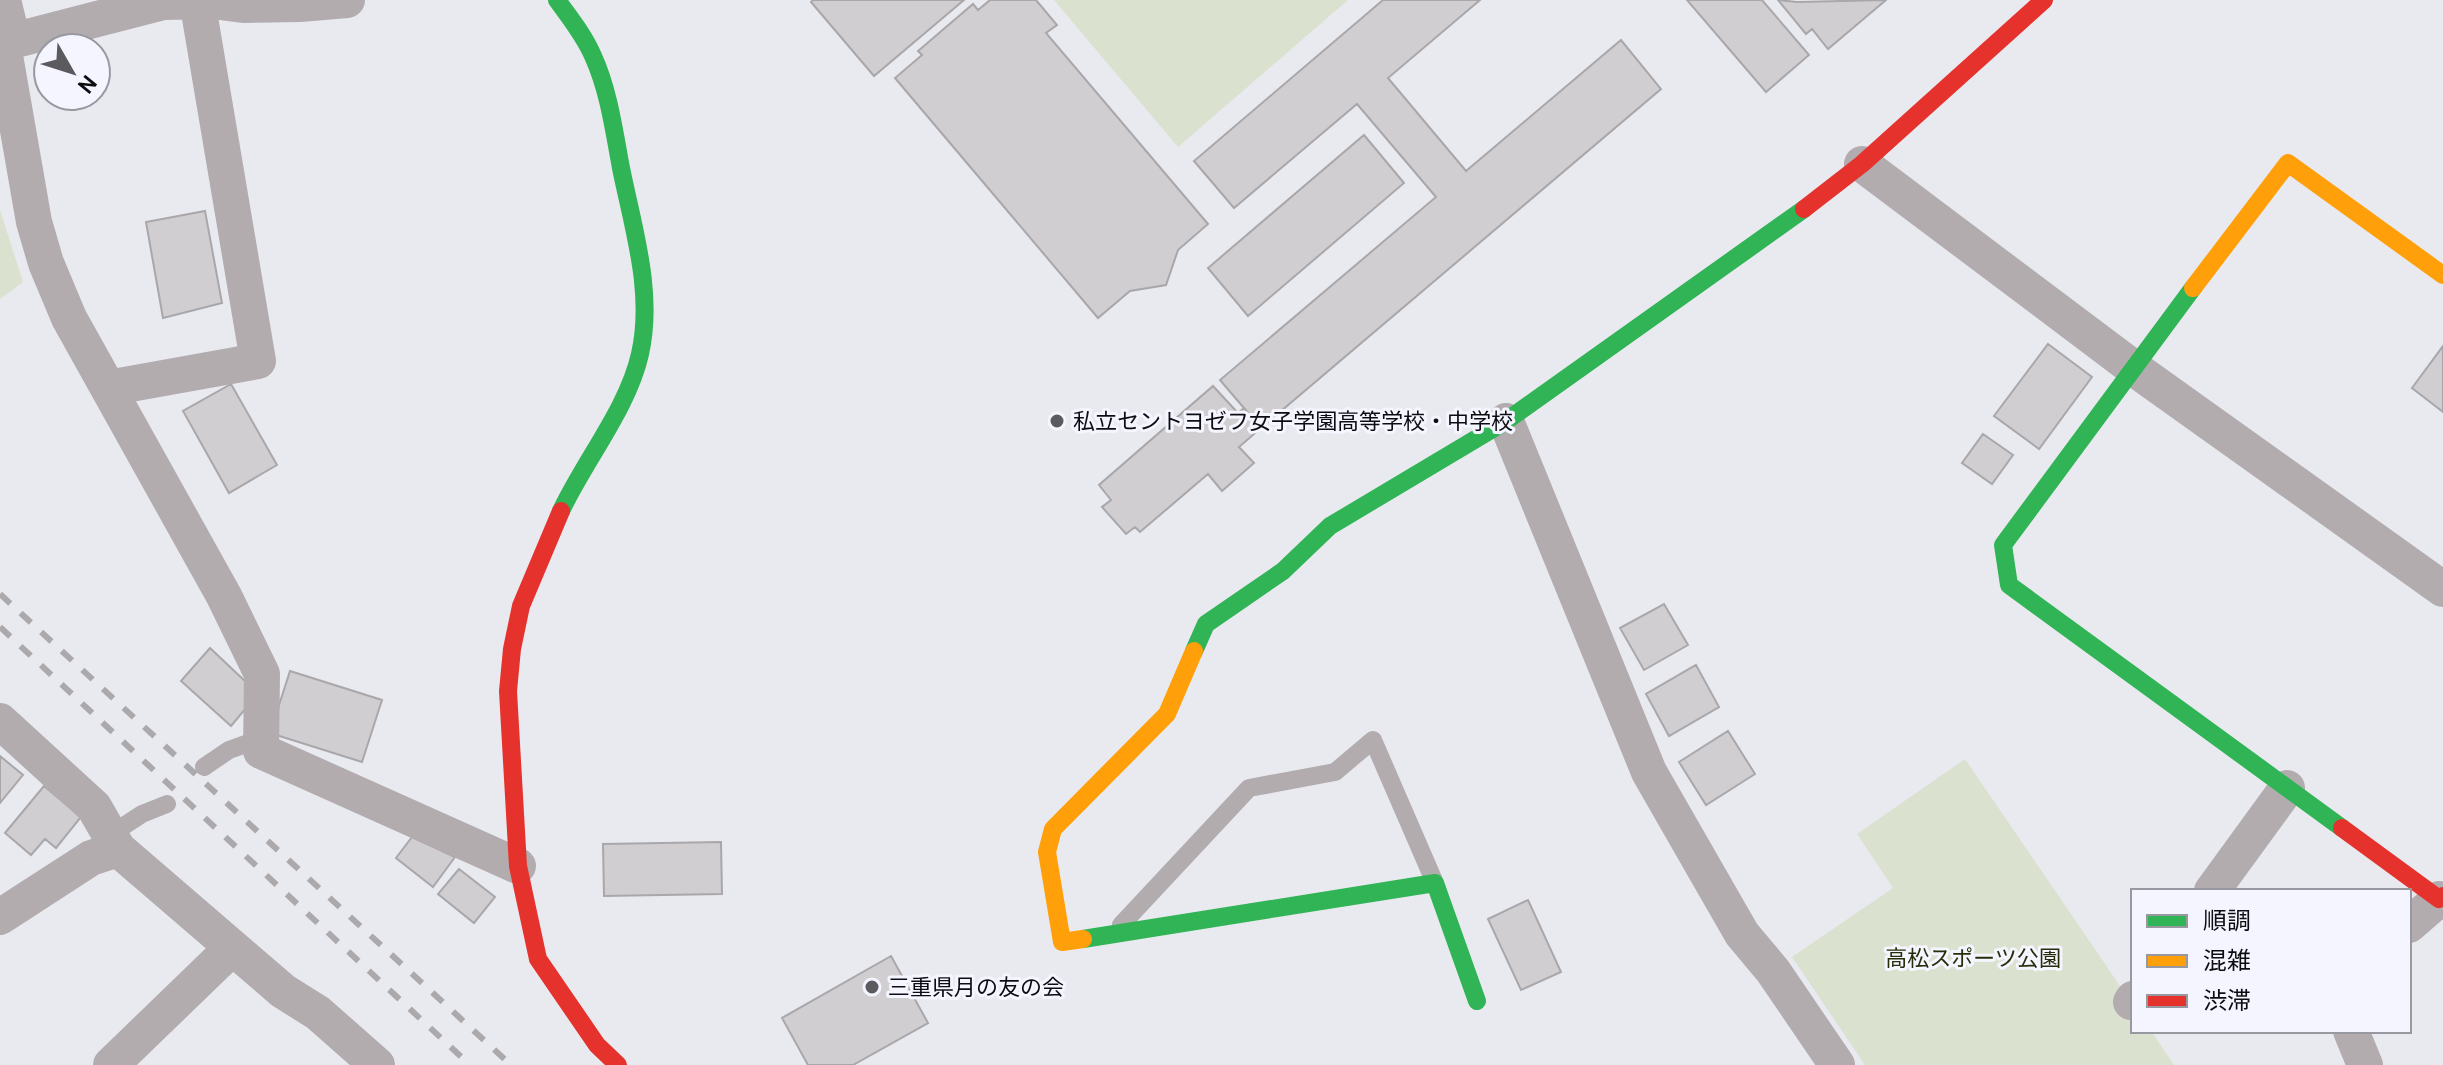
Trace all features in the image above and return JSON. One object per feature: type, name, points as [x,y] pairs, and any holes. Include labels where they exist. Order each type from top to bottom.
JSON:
[{"type":"street","points":[[3,0],[5,43],[34,222],[46,263],[69,318],[224,596],[262,674],[261,751],[518,866]]},
{"type":"street","points":[[108,388],[258,361],[197,0]]},
{"type":"street","points":[[5,43],[163,2],[212,0],[257,5],[347,0]]},
{"type":"street","points":[[557,0],[580,31],[594,58],[606,93],[644,283],[645,324],[640,356],[628,389],[563,507],[521,606],[508,691],[518,866],[538,959],[597,1045],[618,1065]]},
{"type":"street","points":[[1477,1001],[1435,883],[1062,942],[1047,852],[1053,829],[1167,714],[1206,624],[1283,571],[1330,526],[1506,421],[1771,235],[1862,164],[2044,0]]},
{"type":"street","points":[[2411,923],[2441,897],[2009,585],[2003,545],[2132,367],[2288,163],[2443,275]]},
{"type":"street","points":[[1862,164],[2132,367],[2443,589]]},
{"type":"street","points":[[1506,421],[1649,772],[1742,934],[1773,971],[1837,1065]]},
{"type":"street","points":[[0,721],[94,807],[114,842],[232,948],[283,991],[318,1013],[375,1064]]},
{"type":"street","points":[[2213,889],[2287,788]]},
{"type":"street","points":[[0,917],[114,842]]},
{"type":"street","points":[[111,1065],[232,948]]},
{"type":"street","points":[[2352,1033],[2365,1065]]},
{"type":"lane","points":[[204,767],[229,750],[260,739]]},
{"type":"lane","points":[[1113,934],[1249,788],[1335,772],[1373,740],[1435,883]]},
{"type":"lane","points":[[114,842],[142,814],[167,804]]},
{"type":"green space","points":[[1054,0],[1348,0],[1178,147]]},
{"type":"green space","points":[[0,210],[23,282],[0,299]]},
{"type":"green space","name":"高松スポーツ公園","points":[[1965,759],[2131,1002],[2131,1033],[2152,1033],[2174,1065],[1865,1065],[1792,957],[1893,888],[1857,834]]},
{"type":"building","points":[[964,0],[874,76],[811,2]]},
{"type":"building","points":[[990,0],[1036,0],[1057,25],[1046,33],[1208,224],[1178,250],[1166,285],[1130,291],[1098,318],[895,78],[922,55],[918,51],[973,4],[978,10]]},
{"type":"building","points":[[1383,0],[1480,0],[1388,78],[1466,171],[1621,40],[1661,89],[1261,428],[1220,380],[1436,197],[1357,104],[1234,208],[1194,161]]},
{"type":"building","points":[[1687,0],[1762,0],[1809,55],[1766,92]]},
{"type":"building","points":[[1778,0],[1886,0],[1828,49],[1812,29],[1806,34]]},
{"type":"building","points":[[1364,135],[1404,183],[1248,316],[1208,268]]},
{"type":"building","points":[[205,211],[222,303],[163,318],[146,222]]},
{"type":"building","points":[[2048,344],[2092,377],[2039,449],[1994,416]]},
{"type":"building","points":[[2443,346],[2443,412],[2412,388]]},
{"type":"building","points":[[231,384],[277,465],[229,493],[183,411]]},
{"type":"building","points":[[1213,386],[1238,413],[1244,408],[1261,428],[1239,447],[1254,463],[1222,491],[1208,474],[1140,532],[1135,527],[1126,534],[1102,507],[1111,500],[1099,485]]},
{"type":"building","points":[[1983,434],[2013,455],[1992,484],[1962,463]]},
{"type":"building","points":[[1664,604],[1688,645],[1644,670],[1620,628]]},
{"type":"building","points":[[210,648],[248,684],[246,708],[231,726],[181,681]]},
{"type":"building","points":[[1696,665],[1719,707],[1669,736],[1646,694]]},
{"type":"building","points":[[290,671],[382,700],[362,762],[270,733]]},
{"type":"building","points":[[1728,731],[1755,774],[1706,805],[1679,762]]},
{"type":"building","points":[[0,756],[23,775],[0,803]]},
{"type":"building","points":[[44,786],[81,817],[56,848],[45,839],[31,855],[5,833]]},
{"type":"building","points":[[412,837],[455,857],[433,887],[396,858]]},
{"type":"building","points":[[721,842],[722,894],[604,896],[603,844]]},
{"type":"building","points":[[459,869],[495,897],[474,923],[438,894]]},
{"type":"building","points":[[1528,900],[1561,972],[1521,990],[1488,919]]},
{"type":"building","name":"三重県月の友の会","points":[[891,956],[928,1023],[853,1065],[808,1065],[782,1018]]},
{"type":"railway","points":[[0,594],[511,1065]]},
{"type":"railway","points":[[0,627],[470,1065]]},
{"type":"traffic: fast","points":[[557,0],[585,41],[603,83],[636,237],[645,307],[640,354],[626,394],[561,511]]},
{"type":"traffic: fast","points":[[1194,651],[1206,624],[1283,571],[1330,526],[1506,421],[1804,209]]},
{"type":"traffic: fast","points":[[2193,288],[2003,545],[2009,585],[2342,828]]},
{"type":"traffic: fast","points":[[1083,939],[1435,883],[1477,1001]]},
{"type":"traffic: slow","points":[[2193,288],[2288,163],[2443,275]]},
{"type":"traffic: slow","points":[[1083,939],[1062,942],[1047,852],[1053,829],[1167,714],[1194,651]]},
{"type":"traffic: jam","points":[[1804,209],[1862,164],[2044,0]]},
{"type":"traffic: jam","points":[[561,511],[521,606],[512,649],[508,691],[518,866],[538,959],[597,1045],[618,1065]]},
{"type":"traffic: jam","points":[[2342,828],[2439,899],[2443,896]]},
{"type":"place","name":"私立セントヨゼフ女子学園高等学校・中学校","points":[[1057,421]]},
{"type":"place","name":"三重県月の友の会","points":[[872,987]]}]
